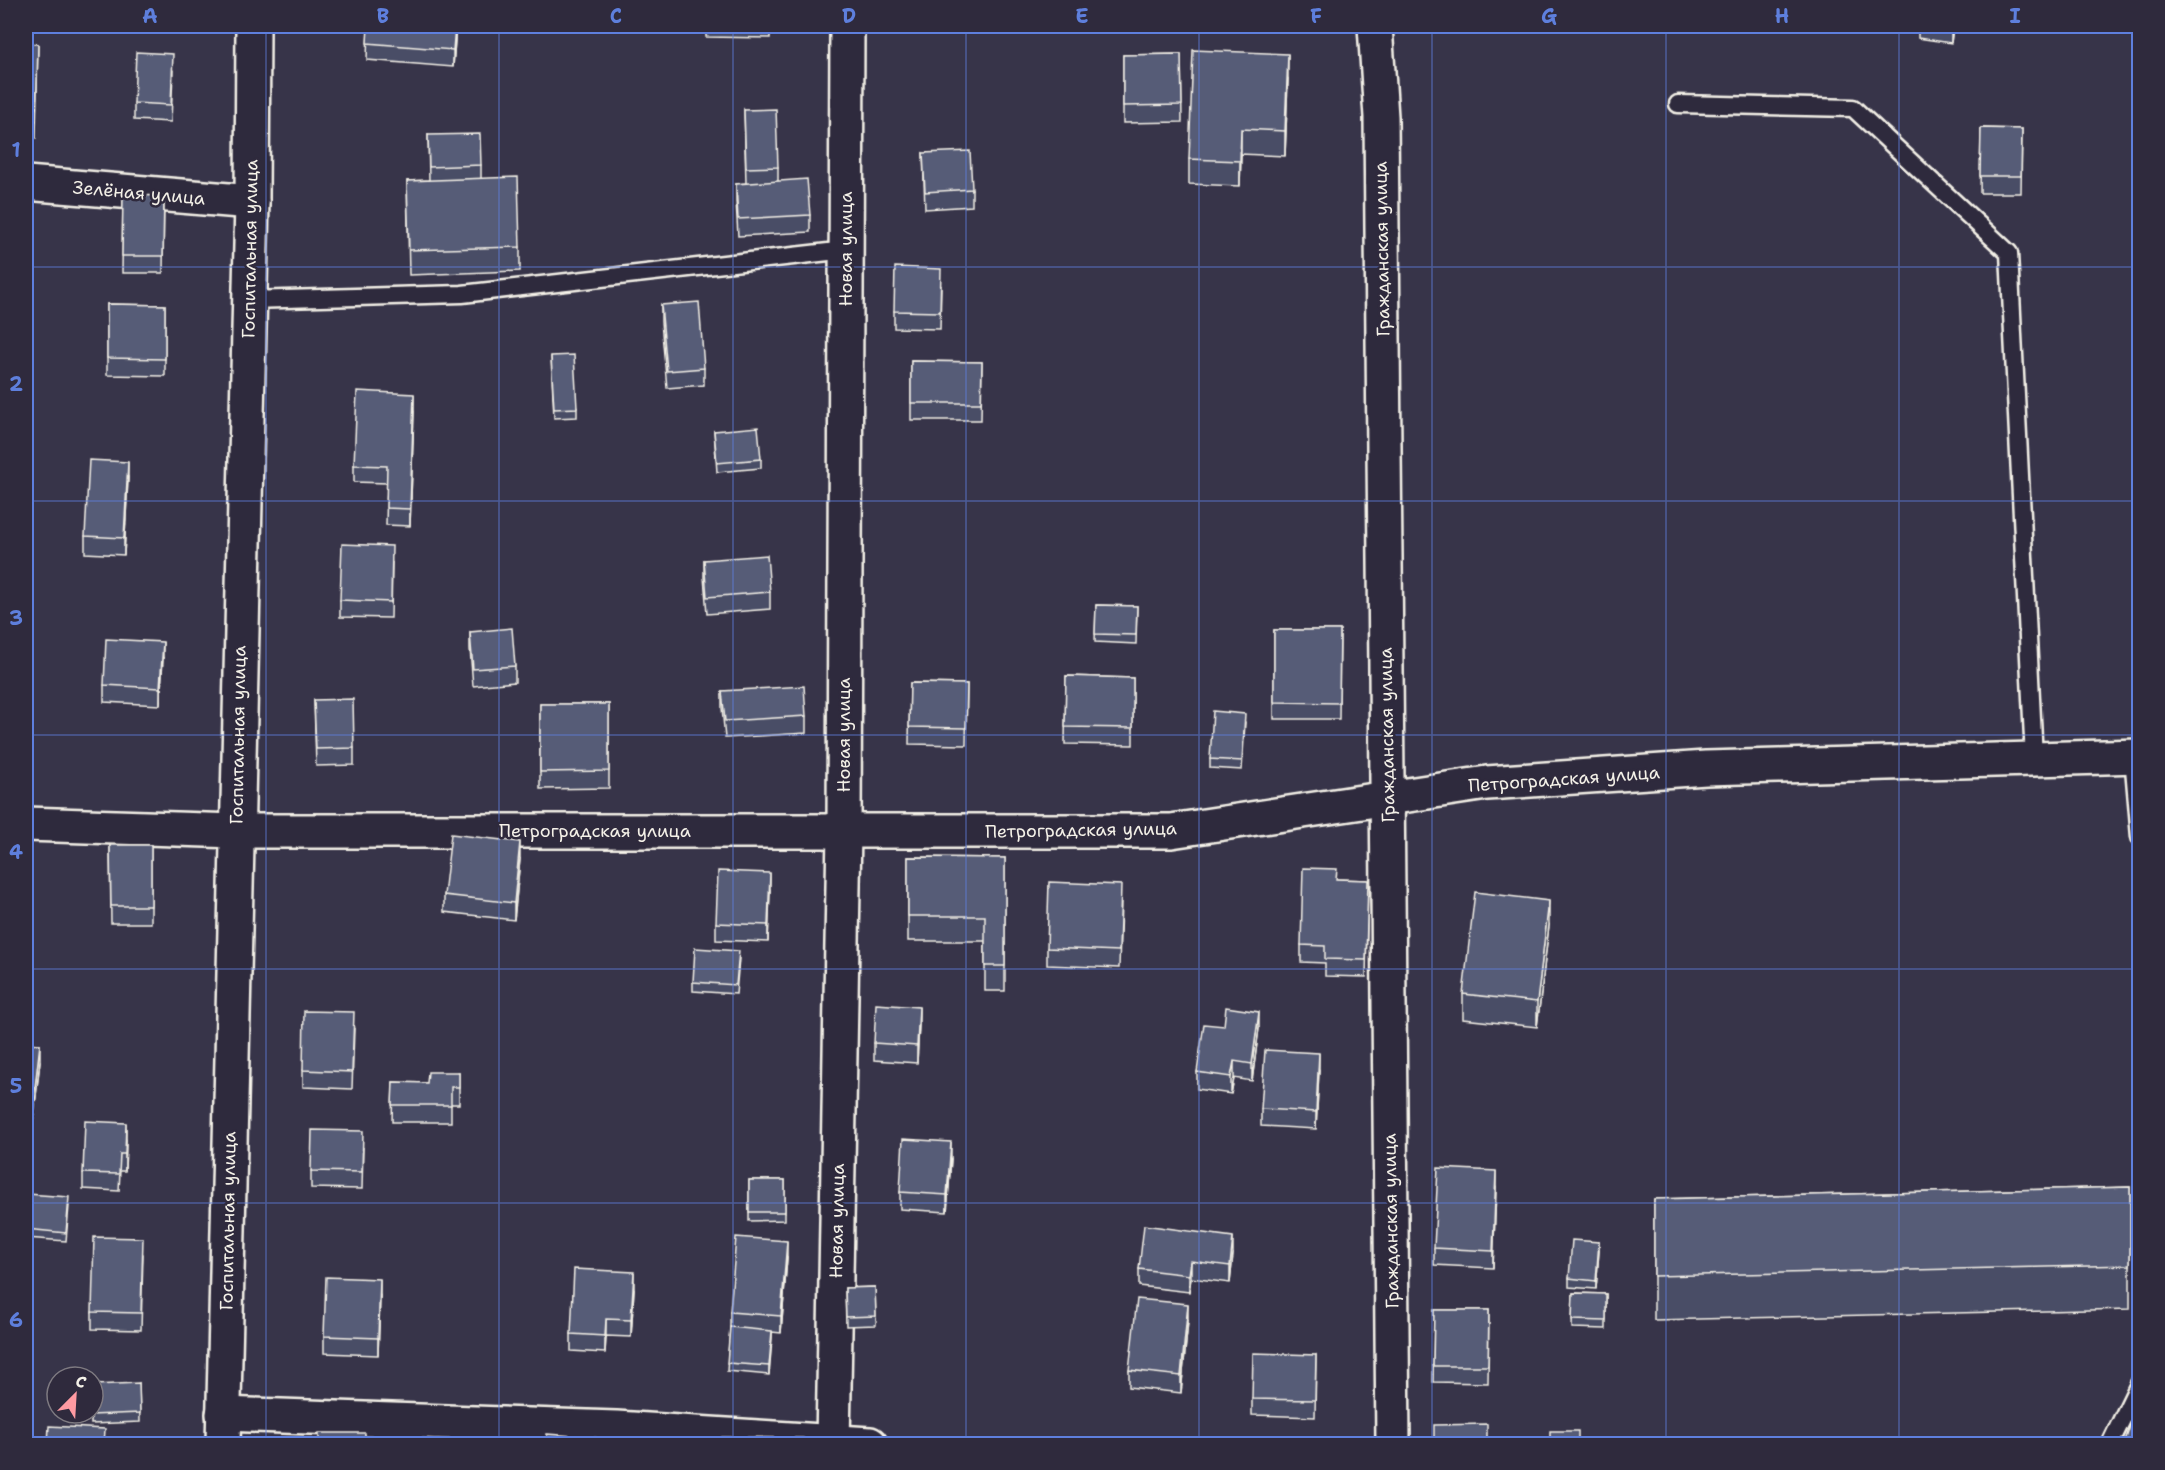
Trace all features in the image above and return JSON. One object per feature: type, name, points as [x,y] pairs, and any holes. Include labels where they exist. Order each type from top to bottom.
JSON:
[{"type":"street","name":"Госпитальная улица","points":[[223,1429],[252,202],[253,26]]},
{"type":"street","name":"Новая улица","points":[[833,1443],[843,831],[847,26]]},
{"type":"street","name":"Гражданская улица","points":[[1375,26],[1381,117],[1393,1444]]},
{"type":"street","name":"Зелёная улица","points":[[26,183],[252,202]]},
{"type":"street","name":"Петроградская улица","points":[[26,824],[236,831],[1172,831],[1487,783],[1706,768],[2136,756]]},
{"type":"street","points":[[223,1429],[615,1428],[870,1444]]},
{"type":"lane","points":[[1678,104],[1853,108],[2009,253],[2034,759]]},
{"type":"lane","points":[[249,300],[462,294],[846,250]]},
{"type":"lane","points":[[2136,756],[2139,837]]},
{"type":"lane","points":[[2110,1444],[2139,1382]]},
{"type":"building","points":[[368,26],[455,26],[453,50],[367,43]]},
{"type":"building","points":[[26,43],[38,44],[36,121],[26,121]]},
{"type":"building","points":[[1193,50],[1288,54],[1285,131],[1241,129],[1240,161],[1189,159]]},
{"type":"building","points":[[136,52],[173,54],[171,105],[134,103]]},
{"type":"building","points":[[1181,54],[1182,105],[1123,106],[1123,55]]},
{"type":"building","points":[[776,109],[778,167],[746,168],[744,110]]},
{"type":"building","points":[[1981,128],[2022,129],[2021,176],[1980,176]]},
{"type":"building","points":[[480,134],[481,165],[429,167],[428,135]]},
{"type":"building","points":[[970,151],[972,189],[925,192],[923,153]]},
{"type":"building","points":[[518,177],[520,247],[409,250],[407,181]]},
{"type":"building","points":[[807,179],[810,215],[738,219],[736,184]]},
{"type":"building","points":[[123,195],[164,196],[163,256],[122,256]]},
{"type":"building","points":[[895,267],[941,269],[940,312],[894,311]]},
{"type":"building","points":[[699,302],[704,368],[667,371],[661,305]]},
{"type":"building","points":[[107,304],[165,305],[165,359],[107,358]]},
{"type":"building","points":[[574,355],[577,408],[554,409],[551,356]]},
{"type":"building","points":[[911,361],[982,362],[981,403],[911,403]]},
{"type":"building","points":[[357,391],[414,394],[410,509],[386,508],[387,466],[354,465]]},
{"type":"building","points":[[758,427],[761,459],[717,463],[714,431]]},
{"type":"building","points":[[89,460],[128,462],[124,538],[85,536]]},
{"type":"building","points":[[342,544],[392,546],[391,602],[340,600]]},
{"type":"building","points":[[767,555],[770,592],[707,597],[704,560]]},
{"type":"building","points":[[1096,605],[1137,606],[1136,635],[1095,634]]},
{"type":"building","points":[[512,628],[515,666],[473,669],[470,632]]},
{"type":"building","points":[[1274,630],[1340,630],[1339,703],[1274,702]]},
{"type":"building","points":[[106,639],[163,642],[160,688],[104,685]]},
{"type":"building","points":[[1066,676],[1133,678],[1133,728],[1065,727]]},
{"type":"building","points":[[910,683],[967,684],[966,728],[909,727]]},
{"type":"building","points":[[804,686],[806,716],[725,721],[722,691]]},
{"type":"building","points":[[353,699],[354,748],[316,749],[314,700]]},
{"type":"building","points":[[540,704],[609,704],[609,771],[540,772]]},
{"type":"building","points":[[1213,711],[1245,714],[1242,761],[1210,759]]},
{"type":"building","points":[[451,834],[520,842],[514,903],[444,895]]},
{"type":"building","points":[[110,845],[151,845],[151,906],[111,906]]},
{"type":"building","points":[[908,857],[1005,858],[1005,966],[985,966],[985,916],[908,916]]},
{"type":"building","points":[[1303,868],[1337,869],[1336,879],[1368,880],[1366,960],[1325,959],[1325,946],[1301,945]]},
{"type":"building","points":[[718,871],[770,873],[768,925],[716,923]]},
{"type":"building","points":[[1049,882],[1121,885],[1119,951],[1047,948]]},
{"type":"building","points":[[1475,892],[1549,901],[1537,1002],[1463,994]]},
{"type":"building","points":[[695,948],[739,951],[736,985],[693,982]]},
{"type":"building","points":[[876,1004],[919,1007],[917,1046],[874,1043]]},
{"type":"building","points":[[1226,1007],[1259,1012],[1252,1064],[1234,1061],[1231,1077],[1197,1072],[1204,1024],[1224,1026]]},
{"type":"building","points":[[304,1011],[354,1012],[352,1072],[303,1070]]},
{"type":"building","points":[[26,1043],[40,1044],[30,1131],[26,1131]]},
{"type":"building","points":[[1265,1050],[1319,1053],[1316,1112],[1261,1109]]},
{"type":"building","points":[[428,1072],[459,1072],[459,1087],[451,1087],[451,1105],[392,1105],[393,1082],[427,1083]]},
{"type":"building","points":[[85,1121],[126,1123],[125,1154],[120,1154],[119,1174],[83,1173]]},
{"type":"building","points":[[312,1130],[363,1131],[362,1172],[311,1171]]},
{"type":"building","points":[[903,1139],[951,1142],[947,1195],[900,1192]]},
{"type":"building","points":[[1438,1168],[1496,1171],[1493,1251],[1434,1248]]},
{"type":"building","points":[[749,1180],[785,1180],[785,1212],[749,1212]]},
{"type":"building","points":[[2130,1187],[2130,1265],[1654,1276],[1654,1199]]},
{"type":"building","points":[[27,1194],[69,1197],[66,1233],[26,1229]]},
{"type":"building","points":[[1144,1225],[1233,1237],[1230,1266],[1191,1261],[1189,1275],[1139,1269]]},
{"type":"building","points":[[94,1237],[143,1238],[141,1313],[92,1312]]},
{"type":"building","points":[[736,1237],[787,1241],[781,1316],[730,1312]]},
{"type":"building","points":[[1572,1240],[1599,1242],[1596,1281],[1569,1278]]},
{"type":"building","points":[[574,1269],[634,1272],[631,1320],[606,1319],[605,1336],[571,1334]]},
{"type":"building","points":[[326,1277],[380,1279],[378,1338],[324,1336]]},
{"type":"building","points":[[875,1287],[876,1316],[846,1317],[845,1288]]},
{"type":"building","points":[[1573,1293],[1606,1294],[1606,1321],[1572,1320]]},
{"type":"building","points":[[1137,1299],[1188,1304],[1181,1376],[1129,1370]]},
{"type":"building","points":[[1434,1310],[1489,1310],[1488,1366],[1433,1366]]},
{"type":"building","points":[[730,1327],[772,1331],[769,1366],[727,1363]]},
{"type":"building","points":[[1253,1353],[1316,1355],[1315,1400],[1252,1399]]},
{"type":"building","points":[[139,1383],[140,1413],[105,1414],[105,1384]]},
{"type":"building","points":[[2139,1400],[2139,1444],[2124,1444]]},
{"type":"building","points":[[1487,1424],[1487,1444],[1434,1444],[1434,1425]]},
{"type":"building","points":[[49,1426],[105,1429],[104,1444],[48,1444]]},
{"type":"building","points":[[1550,1431],[1578,1431],[1578,1444],[1550,1444]]},
{"type":"building","points":[[319,1433],[365,1433],[365,1444],[319,1444]]},
{"type":"building","points":[[547,1434],[614,1439],[614,1444],[546,1444]]},
{"type":"building","points":[[722,1437],[803,1438],[803,1444],[722,1444]]}]
